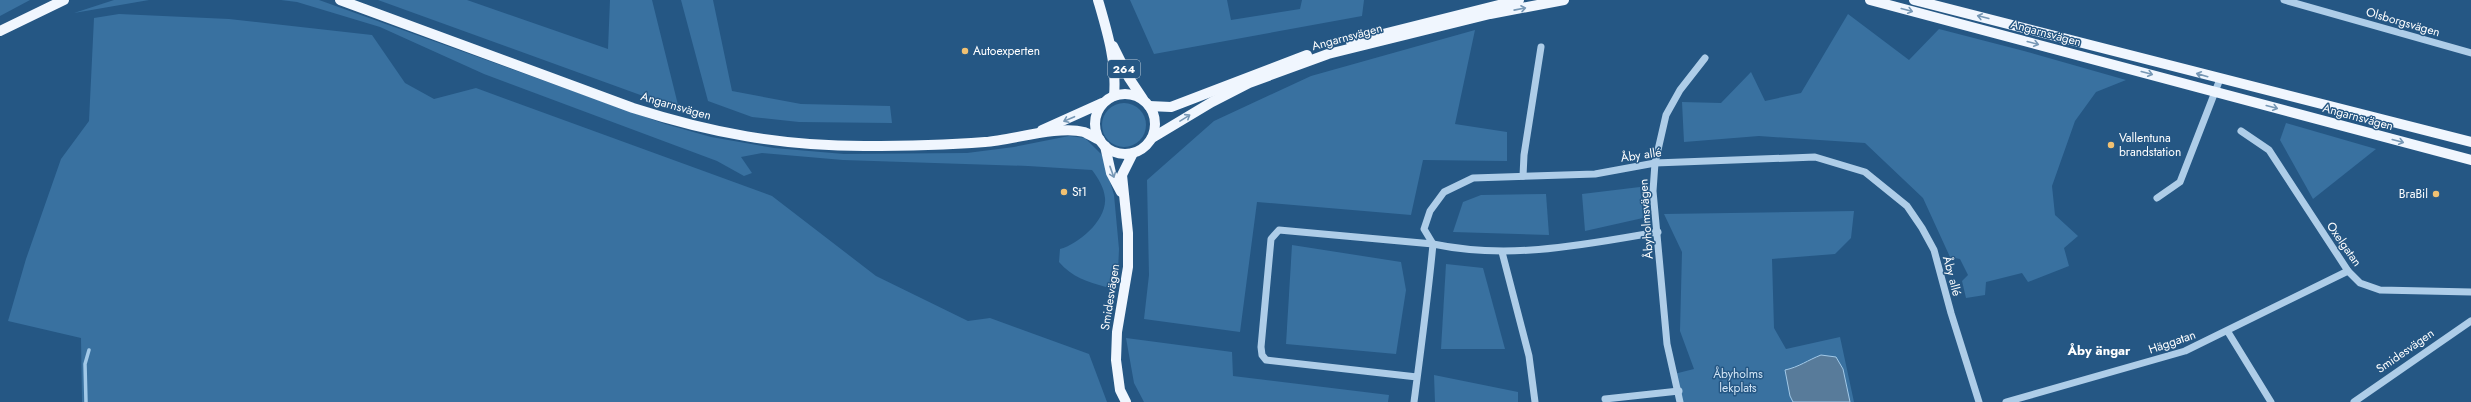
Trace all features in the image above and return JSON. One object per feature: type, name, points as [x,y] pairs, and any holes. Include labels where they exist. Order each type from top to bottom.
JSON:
[{"type":"main road","points":[[0,31],[64,0]]},
{"type":"main road","name":"Angarnsvägen","points":[[340,0],[633,108],[682,124],[734,136],[863,146],[986,142],[1064,131],[1084,132],[1102,143]]},
{"type":"main road","name":"264","points":[[1098,0],[1108,36],[1116,79],[1114,96]]},
{"type":"main road","name":"Angarnsvägen","points":[[1146,103],[1171,108],[1289,60],[1366,37],[1519,0]]},
{"type":"main road","name":"Angarnsvägen","points":[[1152,138],[1212,102],[1249,83],[1328,54],[1490,14],[1564,0]]},
{"type":"main road","name":"Angarnsvägen","points":[[1870,0],[2471,160]]},
{"type":"main road","name":"Angarnsvägen","points":[[1914,0],[2116,50],[2220,80],[2471,142]]},
{"type":"main road","name":"264","points":[[1108,36],[1129,78],[1146,103]]},
{"type":"main road","points":[[1127,94],[1146,103],[1155,122],[1152,138],[1145,146],[1133,153],[1114,152],[1102,143],[1095,121],[1097,113],[1104,102],[1114,96],[1127,94]]},
{"type":"main road","name":"Angarnsvägen","points":[[1022,136],[1060,124],[1104,102]]},
{"type":"main road","name":"Smidesvägen","points":[[1102,143],[1111,173],[1123,196]]},
{"type":"main road","name":"Smidesvägen","points":[[1126,402],[1120,390],[1116,360],[1117,332],[1128,267],[1128,233],[1122,175],[1133,153]]},
{"type":"street","name":"Olsborgsvägen","points":[[2284,0],[2471,53]]},
{"type":"street","points":[[1523,176],[1524,155],[1541,47]]},
{"type":"street","name":"Åbyholmsvägen","points":[[1680,402],[1679,391],[1667,344],[1658,232],[1653,191],[1654,163],[1666,115],[1680,90],[1705,58]]},
{"type":"street","points":[[2157,198],[2180,182],[2220,80]]},
{"type":"street","name":"Oxelgatan","points":[[2241,131],[2268,150],[2348,271],[2360,283],[2380,290],[2471,292]]},
{"type":"street","name":"Åby allé","points":[[1434,244],[1424,229],[1430,211],[1444,192],[1473,178],[1595,174],[1654,163],[1815,157],[1865,172],[1906,206],[1922,228],[1934,250],[1951,314],[1979,402]]},
{"type":"street","points":[[1417,377],[1266,360],[1262,355],[1261,347],[1271,239],[1279,230],[1434,244],[1502,252],[1557,248],[1658,232]]},
{"type":"street","points":[[1414,402],[1434,244]]},
{"type":"street","points":[[1502,252],[1529,356],[1535,402]]},
{"type":"street","name":"Häggatan","points":[[2006,402],[2185,351],[2228,332],[2348,271]]},
{"type":"street","name":"Smidesvägen","points":[[2354,402],[2471,321]]},
{"type":"street","points":[[2228,332],[2271,402]]},
{"type":"street","points":[[1605,399],[1679,391]]},
{"type":"green space","points":[[0,0],[30,0],[0,16]]},
{"type":"green space","points":[[114,0],[149,0],[74,13]]},
{"type":"green space","points":[[281,0],[319,0],[665,124],[711,137],[774,148],[844,154],[967,153],[1014,147],[1069,136],[1085,138],[1102,155],[1114,195],[1119,249],[1118,271],[1106,287],[1080,278],[1069,272],[1059,262],[1060,249],[1075,242],[1083,236],[1097,222],[1101,215],[1105,198],[1100,183],[1092,170],[1028,166],[843,160],[762,153],[741,157],[752,173],[744,176],[717,161],[484,74],[380,27],[297,2]]},
{"type":"green space","points":[[378,0],[467,0],[608,49],[610,0],[652,0],[679,109]]},
{"type":"green space","points":[[681,0],[713,0],[732,91],[801,104],[890,106],[892,123],[799,122],[752,117],[708,101]]},
{"type":"green space","points":[[1130,0],[1227,0],[1231,20],[1300,9],[1302,0],[1364,0],[1362,16],[1154,54]]},
{"type":"green space","points":[[119,14],[229,19],[372,35],[405,83],[434,99],[476,88],[772,196],[876,276],[968,321],[990,318],[1089,354],[1107,402],[82,402],[81,338],[8,321],[26,259],[61,159],[89,121],[94,18]]},
{"type":"green space","points":[[1848,14],[1909,60],[1939,29],[2126,80],[2096,92],[2075,121],[2052,186],[2055,215],[2078,236],[2064,248],[2069,266],[2028,282],[2022,273],[1986,282],[1985,295],[1966,298],[1962,281],[1968,275],[1960,259],[1950,257],[1923,198],[1865,143],[1759,136],[1684,142],[1682,102],[1721,103],[1751,72],[1765,101],[1801,93]]},
{"type":"green space","points":[[1475,30],[1455,124],[1507,132],[1507,161],[1423,160],[1411,215],[1257,202],[1240,332],[1144,319],[1149,275],[1147,180],[1214,121],[1311,76]]},
{"type":"green space","points":[[1120,103],[1128,103],[1140,109],[1146,121],[1146,129],[1140,141],[1128,147],[1120,147],[1108,141],[1102,129],[1102,121],[1108,109]]},
{"type":"green space","points":[[2286,123],[2376,149],[2313,199],[2280,140]]},
{"type":"green space","points":[[1640,187],[1643,218],[1585,231],[1582,194]]},
{"type":"green space","points":[[1546,194],[1549,235],[1453,232],[1463,202],[1481,195]]},
{"type":"green space","name":"Åbyholms lekplats","points":[[1854,211],[1851,238],[1835,254],[1772,259],[1774,328],[1786,349],[1840,337],[1854,402],[1679,402],[1674,374],[1694,369],[1680,331],[1682,252],[1664,214]]},
{"type":"green space","points":[[1292,245],[1401,262],[1406,290],[1396,354],[1286,344]]},
{"type":"green space","points":[[1446,264],[1483,268],[1505,349],[1441,349]]},
{"type":"green space","points":[[1126,338],[1232,352],[1233,376],[1389,395],[1388,402],[1144,402],[1134,383]]},
{"type":"green space","points":[[1434,375],[1518,392],[1518,402],[1435,402]]},
{"type":"shaded area","points":[[1821,355],[1836,357],[1843,369],[1850,402],[1793,402],[1790,396],[1785,370]]},
{"type":"waterway","points":[[86,402],[85,364],[89,350]]},
{"type":"place","name":"Autoexperten","points":[[965,51]]},
{"type":"place","name":"Vallentuna brandstation","points":[[2111,145]]},
{"type":"place","name":"St1","points":[[1064,192]]},
{"type":"place","name":"BraBil","points":[[2436,194]]},
{"type":"district","name":"Åby ängar","points":[[2099,350]]}]
